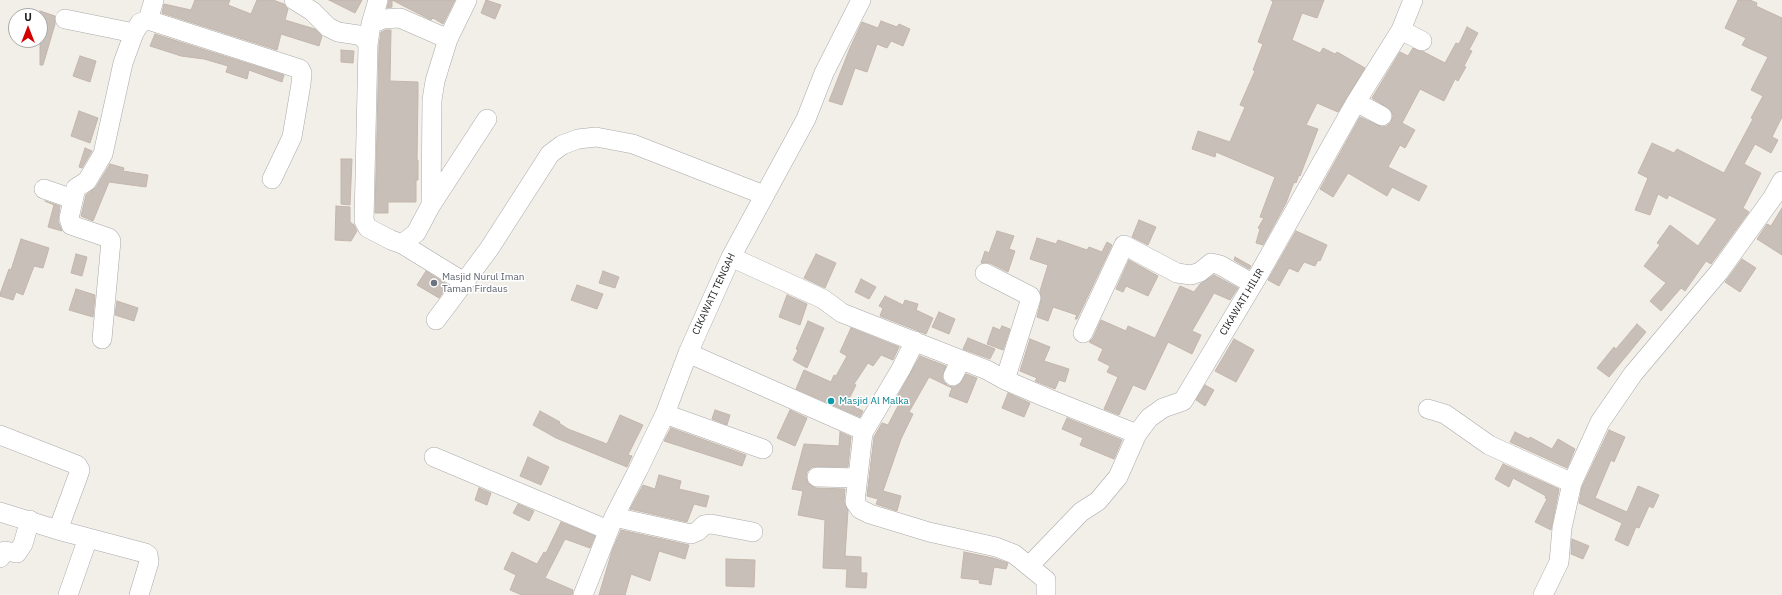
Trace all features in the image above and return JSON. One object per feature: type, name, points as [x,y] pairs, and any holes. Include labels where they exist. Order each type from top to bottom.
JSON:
[{"type":"street","points":[[148,20],[154,0]]},
{"type":"street","points":[[378,0],[371,24],[368,45],[364,222],[368,228],[374,232],[402,244],[464,282]]},
{"type":"street","points":[[431,205],[432,100],[435,81],[448,39],[467,0]]},
{"type":"street","name":"CIKAWATI TENGAH","points":[[583,595],[611,524],[664,414],[688,353],[731,257],[806,119],[824,73],[861,0]]},
{"type":"street","name":"CIKAWATI HILIR","points":[[1029,566],[1081,512],[1098,501],[1118,476],[1137,434],[1149,418],[1156,412],[1183,401],[1253,284],[1356,102],[1401,30],[1413,0]]},
{"type":"street","points":[[297,1],[328,27],[338,32],[358,35],[364,38],[368,45]]},
{"type":"street","points":[[371,24],[383,19],[400,18],[448,39]]},
{"type":"street","points":[[64,19],[134,33]]},
{"type":"street","points":[[102,338],[111,241],[109,238],[71,225],[70,218],[76,188],[87,181],[103,154],[123,63],[134,33],[140,23],[148,20],[300,69],[302,73],[302,84],[292,137],[272,179]]},
{"type":"street","points":[[1401,30],[1422,42]]},
{"type":"street","points":[[1356,102],[1382,116]]},
{"type":"street","points":[[402,244],[416,233],[431,205],[487,119]]},
{"type":"street","points":[[436,320],[489,248],[550,154],[562,145],[578,139],[596,137],[633,144],[764,195]]},
{"type":"street","points":[[1543,595],[1559,562],[1562,528],[1572,483],[1600,422],[1633,374],[1719,272],[1773,197],[1782,181]]},
{"type":"street","points":[[44,188],[73,199]]},
{"type":"street","points":[[1083,333],[1124,245],[1177,273],[1191,275],[1200,272],[1211,263],[1220,264],[1253,284]]},
{"type":"street","points":[[731,257],[823,299],[842,313],[988,370],[1005,380],[1137,434]]},
{"type":"street","points":[[984,273],[1032,298],[1005,380]]},
{"type":"street","points":[[915,341],[901,369],[863,434],[855,502],[860,509],[870,514],[929,532],[996,547],[1014,554],[1046,580],[1046,595]]},
{"type":"street","points":[[688,353],[858,428],[863,434]]},
{"type":"street","points":[[953,376],[961,360]]},
{"type":"street","points":[[1428,409],[1445,414],[1489,445],[1572,483]]},
{"type":"street","points":[[664,414],[763,450]]},
{"type":"street","points":[[0,435],[77,465],[80,470],[58,530]]},
{"type":"street","points":[[434,457],[611,524],[691,534],[704,526],[711,524],[753,532]]},
{"type":"street","points":[[817,476],[858,478]]},
{"type":"street","points":[[0,512],[30,520],[58,530],[145,553],[148,556],[149,562],[139,595]]},
{"type":"street","points":[[0,558],[5,550],[17,553],[22,544],[30,520]]},
{"type":"street","points":[[68,595],[88,538]]},
{"type":"building","points":[[195,0],[230,0],[228,5],[251,14],[257,0],[273,0],[284,4],[288,9],[285,20],[315,29],[322,36],[319,46],[281,34],[277,50],[162,13],[164,4],[191,10]]},
{"type":"building","points":[[329,0],[362,0],[355,13]]},
{"type":"building","points":[[389,0],[392,0],[392,7],[387,8]]},
{"type":"building","points":[[392,0],[455,0],[443,24],[433,18],[431,20]]},
{"type":"building","points":[[486,0],[501,5],[495,19],[481,13]]},
{"type":"building","points":[[1271,0],[1324,0],[1317,18],[1302,13],[1292,40],[1320,53],[1323,48],[1335,54],[1337,52],[1365,68],[1338,112],[1317,103],[1306,125],[1318,129],[1300,176],[1299,175],[1296,183],[1294,182],[1286,203],[1263,245],[1256,243],[1260,229],[1258,228],[1264,218],[1260,217],[1275,177],[1216,152],[1215,157],[1192,149],[1198,131],[1230,142],[1245,107],[1240,105],[1255,71],[1253,70],[1263,44],[1258,42],[1273,2]]},
{"type":"building","points":[[1738,0],[1750,0],[1757,3],[1756,6],[1782,18],[1782,117],[1772,137],[1778,140],[1771,153],[1755,144],[1744,164],[1761,173],[1743,208],[1749,212],[1711,264],[1706,261],[1685,291],[1681,288],[1661,311],[1650,301],[1666,283],[1644,266],[1660,245],[1657,243],[1670,225],[1698,246],[1717,219],[1669,195],[1667,199],[1658,194],[1650,215],[1635,210],[1648,178],[1638,173],[1652,143],[1674,153],[1677,149],[1724,173],[1753,119],[1751,118],[1763,96],[1751,90],[1768,57],[1742,45],[1746,38],[1725,28]]},
{"type":"building","points":[[48,14],[55,16],[55,24],[48,48]]},
{"type":"building","points":[[881,21],[897,27],[899,24],[910,29],[903,46],[891,41],[887,48],[877,44],[867,72],[855,68],[842,105],[829,101],[862,22],[878,28]]},
{"type":"building","points":[[1467,27],[1478,33],[1469,50],[1472,51],[1464,66],[1466,67],[1458,81],[1455,79],[1444,101],[1420,89],[1402,123],[1415,130],[1405,148],[1400,145],[1388,167],[1427,186],[1419,201],[1392,187],[1387,196],[1348,173],[1333,197],[1320,189],[1360,117],[1382,127],[1387,126],[1391,122],[1393,116],[1391,110],[1372,98],[1400,52],[1408,56],[1413,48],[1445,63],[1456,43],[1459,44]]},
{"type":"building","points":[[391,30],[390,81],[418,82],[418,180],[416,180],[416,202],[388,202],[388,213],[375,213],[379,46],[381,32]]},
{"type":"building","points":[[155,34],[284,75],[282,82],[249,70],[247,79],[226,72],[228,66],[204,59],[181,56],[150,46]]},
{"type":"building","points":[[40,48],[48,48],[43,65],[40,65]]},
{"type":"building","points":[[341,50],[354,51],[353,63],[341,62]]},
{"type":"building","points":[[80,56],[96,61],[90,82],[73,76]]},
{"type":"building","points":[[79,111],[98,118],[90,143],[71,136]]},
{"type":"building","points":[[85,148],[92,151],[82,168],[79,167]]},
{"type":"building","points":[[341,159],[352,159],[350,205],[341,204]]},
{"type":"building","points":[[110,164],[124,168],[123,171],[148,175],[146,187],[109,182],[93,221],[81,216],[86,195],[96,187]]},
{"type":"building","points":[[45,201],[60,206],[58,221],[62,231],[48,227],[54,205]]},
{"type":"building","points":[[336,206],[350,207],[350,222],[354,225],[357,231],[351,241],[335,240]]},
{"type":"building","points":[[1782,208],[1782,255],[1757,239],[1767,224],[1771,226]]},
{"type":"building","points":[[1139,220],[1156,227],[1148,245],[1132,237]]},
{"type":"building","points":[[997,231],[1014,236],[1009,249],[1015,251],[1008,272],[990,263],[981,263],[985,251],[989,253]]},
{"type":"building","points":[[1296,231],[1327,245],[1320,261],[1318,260],[1315,266],[1304,262],[1298,272],[1289,268],[1279,286],[1268,280]]},
{"type":"building","points":[[1037,238],[1056,244],[1058,240],[1087,250],[1089,247],[1102,252],[1107,242],[1112,245],[1077,319],[1075,319],[1077,315],[1053,307],[1048,321],[1037,317],[1041,301],[1040,291],[1048,265],[1030,259]]},
{"type":"building","points":[[21,239],[49,248],[43,268],[34,266],[23,295],[16,292],[13,300],[0,296],[0,294],[9,269],[11,270]]},
{"type":"building","points":[[76,254],[87,257],[82,276],[71,273]]},
{"type":"building","points":[[816,254],[836,263],[825,288],[804,278]]},
{"type":"building","points":[[1235,257],[1251,266],[1249,269],[1234,260]]},
{"type":"building","points":[[1742,259],[1756,268],[1740,292],[1725,282]]},
{"type":"building","points":[[1129,260],[1158,276],[1148,296],[1126,286],[1123,292],[1116,289]]},
{"type":"building","name":"Masjid Nurul Iman Taman Firdaus","points":[[426,271],[448,285],[439,298],[417,285]]},
{"type":"building","points":[[603,271],[619,277],[615,288],[599,283]]},
{"type":"building","points":[[1214,275],[1238,288],[1230,300],[1214,293],[1192,331],[1201,335],[1192,354],[1168,342],[1145,390],[1133,385],[1119,415],[1104,409],[1118,377],[1107,372],[1110,366],[1098,360],[1103,349],[1089,342],[1093,338],[1101,320],[1126,331],[1128,326],[1155,338],[1180,286],[1194,292],[1200,284]]},
{"type":"building","points":[[861,279],[876,287],[869,299],[855,292]]},
{"type":"building","points":[[577,285],[603,294],[597,309],[571,300]]},
{"type":"building","points":[[76,289],[95,295],[93,317],[69,310]]},
{"type":"building","points":[[787,295],[807,304],[800,325],[779,317]]},
{"type":"building","points":[[885,296],[903,305],[905,300],[918,304],[916,310],[933,318],[926,334],[880,316],[883,308],[879,306]]},
{"type":"building","points":[[117,301],[138,308],[134,321],[115,315]]},
{"type":"building","points":[[939,312],[955,319],[949,334],[932,327]]},
{"type":"building","points":[[808,321],[824,328],[807,368],[793,360]]},
{"type":"building","points":[[1637,324],[1646,332],[1609,377],[1597,368],[1614,347],[1616,349]]},
{"type":"building","points":[[1002,326],[1010,329],[1003,350],[987,344],[993,327],[1000,330]]},
{"type":"building","points":[[851,328],[899,347],[893,360],[881,355],[873,366],[868,363],[854,384],[856,385],[847,403],[863,411],[860,417],[796,389],[804,370],[831,382],[847,356],[840,352]]},
{"type":"building","points":[[968,338],[995,349],[990,359],[963,349]]},
{"type":"building","points":[[1030,339],[1050,347],[1044,361],[1069,369],[1065,382],[1059,380],[1055,389],[1035,381],[1037,378],[1020,371]]},
{"type":"building","points":[[1234,339],[1254,350],[1236,382],[1215,371]]},
{"type":"building","points":[[920,356],[946,366],[942,377],[948,386],[954,387],[959,385],[966,374],[977,378],[967,403],[949,396],[952,388],[929,377],[909,412],[913,414],[901,439],[883,491],[901,496],[897,511],[876,504],[878,499],[867,496],[874,437],[882,423],[888,425],[899,404],[896,399]]},
{"type":"building","points":[[1205,385],[1214,390],[1205,406],[1196,400]]},
{"type":"building","points":[[1008,393],[1030,403],[1024,417],[1002,408]]},
{"type":"building","points":[[715,410],[730,415],[727,425],[712,419]]},
{"type":"building","points":[[790,410],[807,418],[795,446],[777,438]]},
{"type":"building","points":[[540,411],[560,422],[559,423],[568,429],[607,444],[620,415],[643,425],[628,455],[632,456],[627,467],[556,438],[533,425]]},
{"type":"building","points":[[1067,418],[1122,440],[1114,459],[1080,445],[1083,438],[1062,429]]},
{"type":"building","points":[[671,428],[746,455],[742,466],[664,441]]},
{"type":"building","points":[[1609,430],[1625,437],[1614,462],[1611,460],[1595,498],[1627,512],[1638,486],[1659,495],[1653,508],[1649,506],[1639,528],[1636,527],[1628,546],[1615,540],[1622,523],[1579,503],[1582,487]]},
{"type":"building","points":[[840,432],[851,437],[848,467],[812,467],[807,472],[806,477],[808,483],[816,488],[845,489],[844,501],[848,510],[845,556],[861,557],[861,573],[867,573],[866,588],[846,587],[847,569],[823,568],[825,520],[798,515],[803,491],[792,489],[804,444],[839,446]]},
{"type":"building","points":[[1515,432],[1529,439],[1530,437],[1552,449],[1558,439],[1575,449],[1567,468],[1510,442]]},
{"type":"building","points":[[528,457],[549,467],[541,485],[520,476]]},
{"type":"building","points":[[1503,464],[1559,489],[1551,530],[1535,522],[1547,499],[1545,498],[1546,496],[1513,478],[1509,487],[1495,479]]},
{"type":"building","points":[[659,475],[681,481],[679,489],[709,496],[706,507],[694,504],[687,522],[630,509],[643,485],[655,489]]},
{"type":"building","points":[[479,488],[491,493],[487,505],[475,500]]},
{"type":"building","points":[[518,504],[534,511],[529,521],[513,513]]},
{"type":"building","points":[[561,522],[595,536],[590,548],[565,539],[545,578],[573,590],[572,595],[522,595],[510,590],[516,575],[504,569],[512,552],[537,564],[544,552],[546,553]]},
{"type":"building","points":[[621,530],[689,545],[685,559],[659,551],[650,581],[631,574],[625,595],[599,595],[612,551]]},
{"type":"building","points":[[1572,539],[1589,546],[1583,559],[1571,554]]},
{"type":"building","points":[[964,552],[993,558],[1008,563],[1006,569],[994,567],[991,585],[979,583],[980,580],[961,578]]},
{"type":"building","points":[[726,559],[755,560],[754,587],[726,586]]},
{"type":"place","name":"Masjid Nurul Iman Taman Firdaus","points":[[434,283]]},
{"type":"place","name":"Masjid Al Malka","points":[[831,401]]}]
